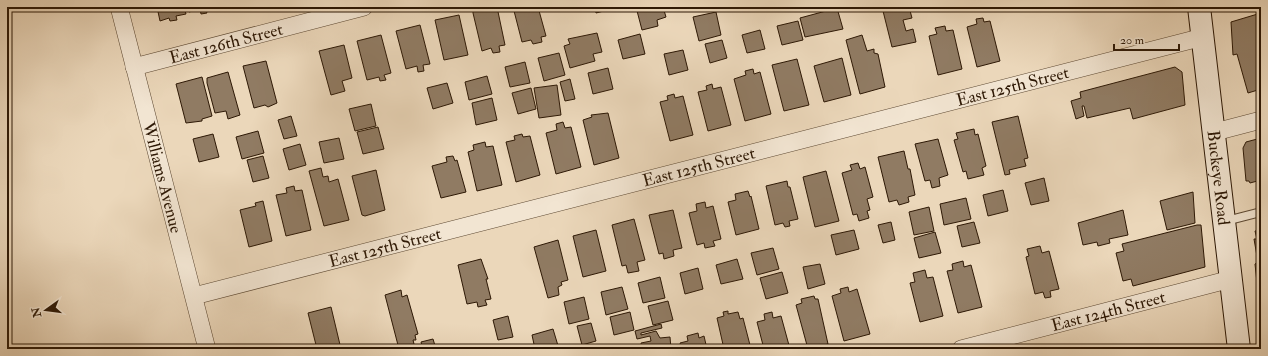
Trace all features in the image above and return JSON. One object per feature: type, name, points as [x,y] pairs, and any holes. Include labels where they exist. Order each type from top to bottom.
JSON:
[{"type":"street","name":"Williams Avenue","points":[[119,7],[207,349]]},
{"type":"street","name":"East 126th Street","points":[[134,67],[364,7]]},
{"type":"street","name":"Buckeye Road","points":[[1200,7],[1239,349]]},
{"type":"street","name":"East 125th Street","points":[[194,296],[1203,37]]},
{"type":"street","points":[[1215,132],[1261,120]]},
{"type":"street","name":"East 124th Street","points":[[961,349],[1231,279]]},
{"type":"lane","points":[[1225,221],[1261,212]]},
{"type":"building","points":[[157,7],[184,7],[186,14],[176,16],[177,20],[170,21],[169,18],[160,21]]},
{"type":"building","points":[[188,7],[210,7],[205,8],[207,13],[201,14],[200,9],[189,12]]},
{"type":"building","points":[[497,7],[505,45],[499,46],[500,52],[493,53],[491,48],[482,51],[473,13],[473,11]]},
{"type":"building","points":[[513,7],[538,7],[546,36],[541,37],[542,42],[533,44],[531,40],[522,42]]},
{"type":"building","points":[[595,7],[619,7],[596,13]]},
{"type":"building","points":[[636,7],[663,7],[666,17],[657,20],[658,26],[642,30]]},
{"type":"building","points":[[882,7],[909,7],[912,18],[903,20],[906,31],[913,29],[916,42],[892,47]]},
{"type":"building","points":[[837,8],[843,29],[805,37],[800,18]]},
{"type":"building","points":[[716,12],[721,35],[699,41],[693,17]]},
{"type":"building","points":[[1261,13],[1261,89],[1248,93],[1237,54],[1233,55],[1231,22]]},
{"type":"building","points":[[459,15],[468,55],[444,60],[435,20]]},
{"type":"building","points":[[983,18],[984,22],[990,21],[1000,61],[977,67],[967,27],[977,24],[976,19]]},
{"type":"building","points":[[798,21],[803,40],[782,45],[777,26]]},
{"type":"building","points":[[420,25],[430,64],[423,65],[424,71],[418,72],[417,66],[406,69],[396,31]]},
{"type":"building","points":[[945,26],[946,31],[953,30],[962,69],[938,75],[929,36],[937,34],[935,28]]},
{"type":"building","points":[[760,30],[765,49],[747,53],[742,35]]},
{"type":"building","points":[[597,33],[602,52],[593,54],[595,61],[570,68],[564,46],[570,44],[568,39]]},
{"type":"building","points":[[640,34],[645,54],[623,59],[618,40]]},
{"type":"building","points":[[381,35],[391,73],[384,75],[386,80],[380,81],[379,77],[367,80],[357,41]]},
{"type":"building","points":[[862,35],[867,51],[874,49],[874,53],[878,54],[885,87],[860,94],[846,40]]},
{"type":"building","points":[[722,40],[727,58],[710,63],[705,44]]},
{"type":"building","points":[[344,45],[352,78],[342,81],[345,91],[331,95],[319,51]]},
{"type":"building","points":[[683,50],[688,70],[669,75],[664,54]]},
{"type":"building","points":[[559,53],[565,75],[544,81],[538,58]]},
{"type":"building","points":[[842,58],[851,95],[824,102],[814,66]]},
{"type":"building","points":[[797,59],[809,105],[784,111],[772,65]]},
{"type":"building","points":[[266,61],[277,103],[268,107],[265,105],[254,108],[243,66]]},
{"type":"building","points":[[525,62],[530,83],[510,87],[505,67]]},
{"type":"building","points":[[1175,67],[1182,72],[1185,105],[1133,119],[1130,108],[1087,118],[1084,106],[1082,106],[1084,116],[1076,119],[1071,101],[1081,98],[1080,92]]},
{"type":"building","points":[[608,68],[613,89],[593,94],[588,73]]},
{"type":"building","points":[[753,69],[754,74],[760,72],[771,114],[745,121],[734,79],[746,75],[745,71]]},
{"type":"building","points":[[228,72],[240,115],[228,119],[226,111],[215,113],[207,78]]},
{"type":"building","points":[[487,76],[492,94],[469,100],[465,82]]},
{"type":"building","points":[[202,77],[212,116],[202,119],[202,121],[186,123],[176,84]]},
{"type":"building","points":[[570,79],[575,99],[565,101],[560,82]]},
{"type":"building","points":[[447,83],[453,103],[433,109],[427,88]]},
{"type":"building","points":[[712,84],[713,89],[721,87],[731,125],[708,131],[698,92],[707,90],[706,86]]},
{"type":"building","points":[[557,85],[561,115],[539,118],[534,88]]},
{"type":"building","points":[[531,88],[536,109],[518,114],[512,93]]},
{"type":"building","points":[[674,94],[675,98],[683,96],[693,135],[670,141],[660,102],[668,100],[667,96]]},
{"type":"building","points":[[492,98],[497,120],[476,125],[472,103]]},
{"type":"building","points":[[371,104],[376,126],[355,131],[349,109]]},
{"type":"building","points":[[608,113],[619,158],[594,165],[583,120],[592,117],[591,115]]},
{"type":"building","points":[[291,116],[297,136],[284,139],[278,120]]},
{"type":"building","points":[[1018,116],[1028,158],[1024,159],[1026,166],[1009,170],[1010,174],[1005,175],[992,122]]},
{"type":"building","points":[[563,122],[565,128],[571,127],[581,167],[556,174],[546,133],[557,130],[556,124]]},
{"type":"building","points":[[378,127],[384,149],[363,154],[357,132]]},
{"type":"building","points":[[974,129],[975,135],[978,134],[986,166],[982,168],[984,175],[968,179],[966,171],[963,172],[954,140],[958,139],[956,133]]},
{"type":"building","points":[[258,131],[264,153],[242,159],[236,137]]},
{"type":"building","points":[[213,134],[219,157],[199,162],[193,139]]},
{"type":"building","points":[[522,134],[523,137],[530,136],[540,175],[516,182],[506,142],[515,140],[514,136]]},
{"type":"building","points":[[339,138],[344,159],[324,163],[319,142]]},
{"type":"building","points":[[1261,138],[1261,180],[1250,183],[1249,181],[1246,181],[1243,148],[1246,142]]},
{"type":"building","points":[[938,139],[948,175],[939,178],[940,186],[932,188],[930,180],[925,181],[915,144]]},
{"type":"building","points":[[485,142],[486,147],[493,146],[502,185],[477,191],[468,152],[474,150],[473,145]]},
{"type":"building","points":[[300,144],[306,165],[289,170],[283,149]]},
{"type":"building","points":[[904,151],[908,169],[910,169],[915,195],[908,197],[909,202],[899,205],[897,200],[889,202],[878,157]]},
{"type":"building","points":[[263,156],[269,178],[253,182],[247,160]]},
{"type":"building","points":[[453,156],[455,161],[457,160],[466,192],[441,198],[432,166],[447,162],[446,157]]},
{"type":"building","points":[[858,163],[860,169],[865,167],[873,197],[867,199],[870,210],[867,211],[869,218],[859,221],[857,214],[853,215],[842,173],[852,170],[850,165]]},
{"type":"building","points":[[321,168],[323,177],[328,176],[329,182],[338,179],[349,220],[324,226],[309,171]]},
{"type":"building","points":[[376,170],[385,210],[365,216],[362,215],[352,176]]},
{"type":"building","points":[[826,171],[839,221],[815,227],[803,177]]},
{"type":"building","points":[[1044,178],[1049,201],[1031,205],[1025,183]]},
{"type":"building","points":[[787,181],[788,187],[790,187],[798,219],[789,221],[790,226],[785,227],[783,223],[775,225],[766,186]]},
{"type":"building","points":[[294,186],[295,191],[302,190],[311,230],[286,236],[276,195],[287,193],[286,188]]},
{"type":"building","points":[[1003,190],[1008,211],[988,216],[983,195]]},
{"type":"building","points":[[748,191],[750,197],[751,196],[759,229],[736,235],[728,202],[736,200],[735,194]]},
{"type":"building","points":[[1193,192],[1195,223],[1167,230],[1160,201]]},
{"type":"building","points":[[966,198],[971,219],[944,225],[940,204]]},
{"type":"building","points":[[263,201],[272,241],[249,247],[240,210],[256,206],[255,203]]},
{"type":"building","points":[[705,202],[706,208],[713,206],[721,239],[713,241],[715,246],[705,248],[704,243],[697,245],[689,213],[697,211],[696,204]]},
{"type":"building","points":[[929,207],[934,231],[914,235],[909,212]]},
{"type":"building","points":[[673,210],[682,248],[673,250],[674,256],[664,259],[663,253],[659,254],[649,215]]},
{"type":"building","points":[[1123,210],[1128,235],[1109,239],[1110,243],[1098,246],[1097,242],[1083,245],[1078,223]]},
{"type":"building","points":[[634,219],[645,260],[637,262],[639,271],[628,273],[626,265],[622,266],[612,225]]},
{"type":"building","points":[[891,222],[895,240],[883,243],[878,225]]},
{"type":"building","points":[[974,222],[980,243],[962,247],[957,226]]},
{"type":"building","points":[[1201,225],[1205,267],[1133,286],[1131,279],[1123,281],[1116,253],[1124,251],[1122,244]]},
{"type":"building","points":[[596,230],[606,271],[583,277],[573,236]]},
{"type":"building","points":[[854,230],[859,249],[836,255],[831,235]]},
{"type":"building","points":[[1261,230],[1261,291],[1258,292],[1255,264],[1258,262],[1254,239],[1257,239],[1255,231]]},
{"type":"building","points":[[935,232],[941,253],[919,258],[914,238]]},
{"type":"building","points":[[558,240],[568,280],[561,282],[562,285],[558,287],[559,295],[548,298],[534,247]]},
{"type":"building","points":[[1040,246],[1042,253],[1049,251],[1059,289],[1050,291],[1051,297],[1045,298],[1043,292],[1035,294],[1026,257],[1029,256],[1027,249]]},
{"type":"building","points":[[773,248],[779,269],[757,275],[751,253]]},
{"type":"building","points":[[481,259],[488,279],[486,279],[491,299],[485,300],[487,305],[478,307],[477,302],[467,304],[458,265]]},
{"type":"building","points":[[737,259],[743,279],[721,284],[716,265]]},
{"type":"building","points":[[963,261],[964,267],[971,265],[982,307],[958,313],[947,271],[953,270],[952,264]]},
{"type":"building","points":[[820,264],[825,284],[808,289],[803,267]]},
{"type":"building","points":[[698,268],[703,289],[685,294],[680,273]]},
{"type":"building","points":[[925,270],[927,278],[933,277],[943,316],[920,322],[910,283],[915,282],[913,273]]},
{"type":"building","points":[[782,272],[788,293],[766,299],[760,278]]},
{"type":"building","points":[[660,277],[665,298],[643,303],[638,283]]},
{"type":"building","points":[[622,287],[628,309],[606,315],[601,292]]},
{"type":"building","points":[[848,287],[849,292],[857,289],[870,334],[844,341],[832,296],[841,293],[840,289]]},
{"type":"building","points":[[401,290],[402,297],[407,295],[418,334],[415,335],[416,340],[413,340],[415,348],[419,347],[420,349],[399,349],[385,295]]},
{"type":"building","points":[[814,296],[815,299],[818,299],[828,344],[808,349],[796,305],[802,303],[801,299]]},
{"type":"building","points":[[584,297],[589,319],[569,324],[564,302]]},
{"type":"building","points":[[668,301],[673,320],[653,325],[648,306]]},
{"type":"building","points":[[331,307],[341,349],[317,349],[308,313]]},
{"type":"building","points":[[728,311],[728,314],[738,312],[740,319],[743,318],[751,349],[724,349],[717,318],[724,316],[723,312]]},
{"type":"building","points":[[630,312],[634,330],[614,335],[610,317]]},
{"type":"building","points":[[772,312],[773,318],[781,316],[790,349],[764,349],[757,322],[765,320],[764,314]]},
{"type":"building","points":[[508,316],[513,337],[498,340],[493,320]]},
{"type":"building","points":[[591,323],[596,341],[582,345],[577,326]]},
{"type":"building","points":[[661,324],[662,328],[641,333],[641,335],[656,331],[660,338],[670,337],[671,349],[642,349],[641,343],[651,341],[650,336],[637,339],[635,331]]},
{"type":"building","points":[[553,329],[559,349],[535,349],[532,335]]},
{"type":"building","points":[[698,333],[699,338],[704,336],[707,349],[682,349],[680,343],[688,341],[687,336]]},
{"type":"building","points":[[433,339],[436,349],[423,349],[421,342]]}]
